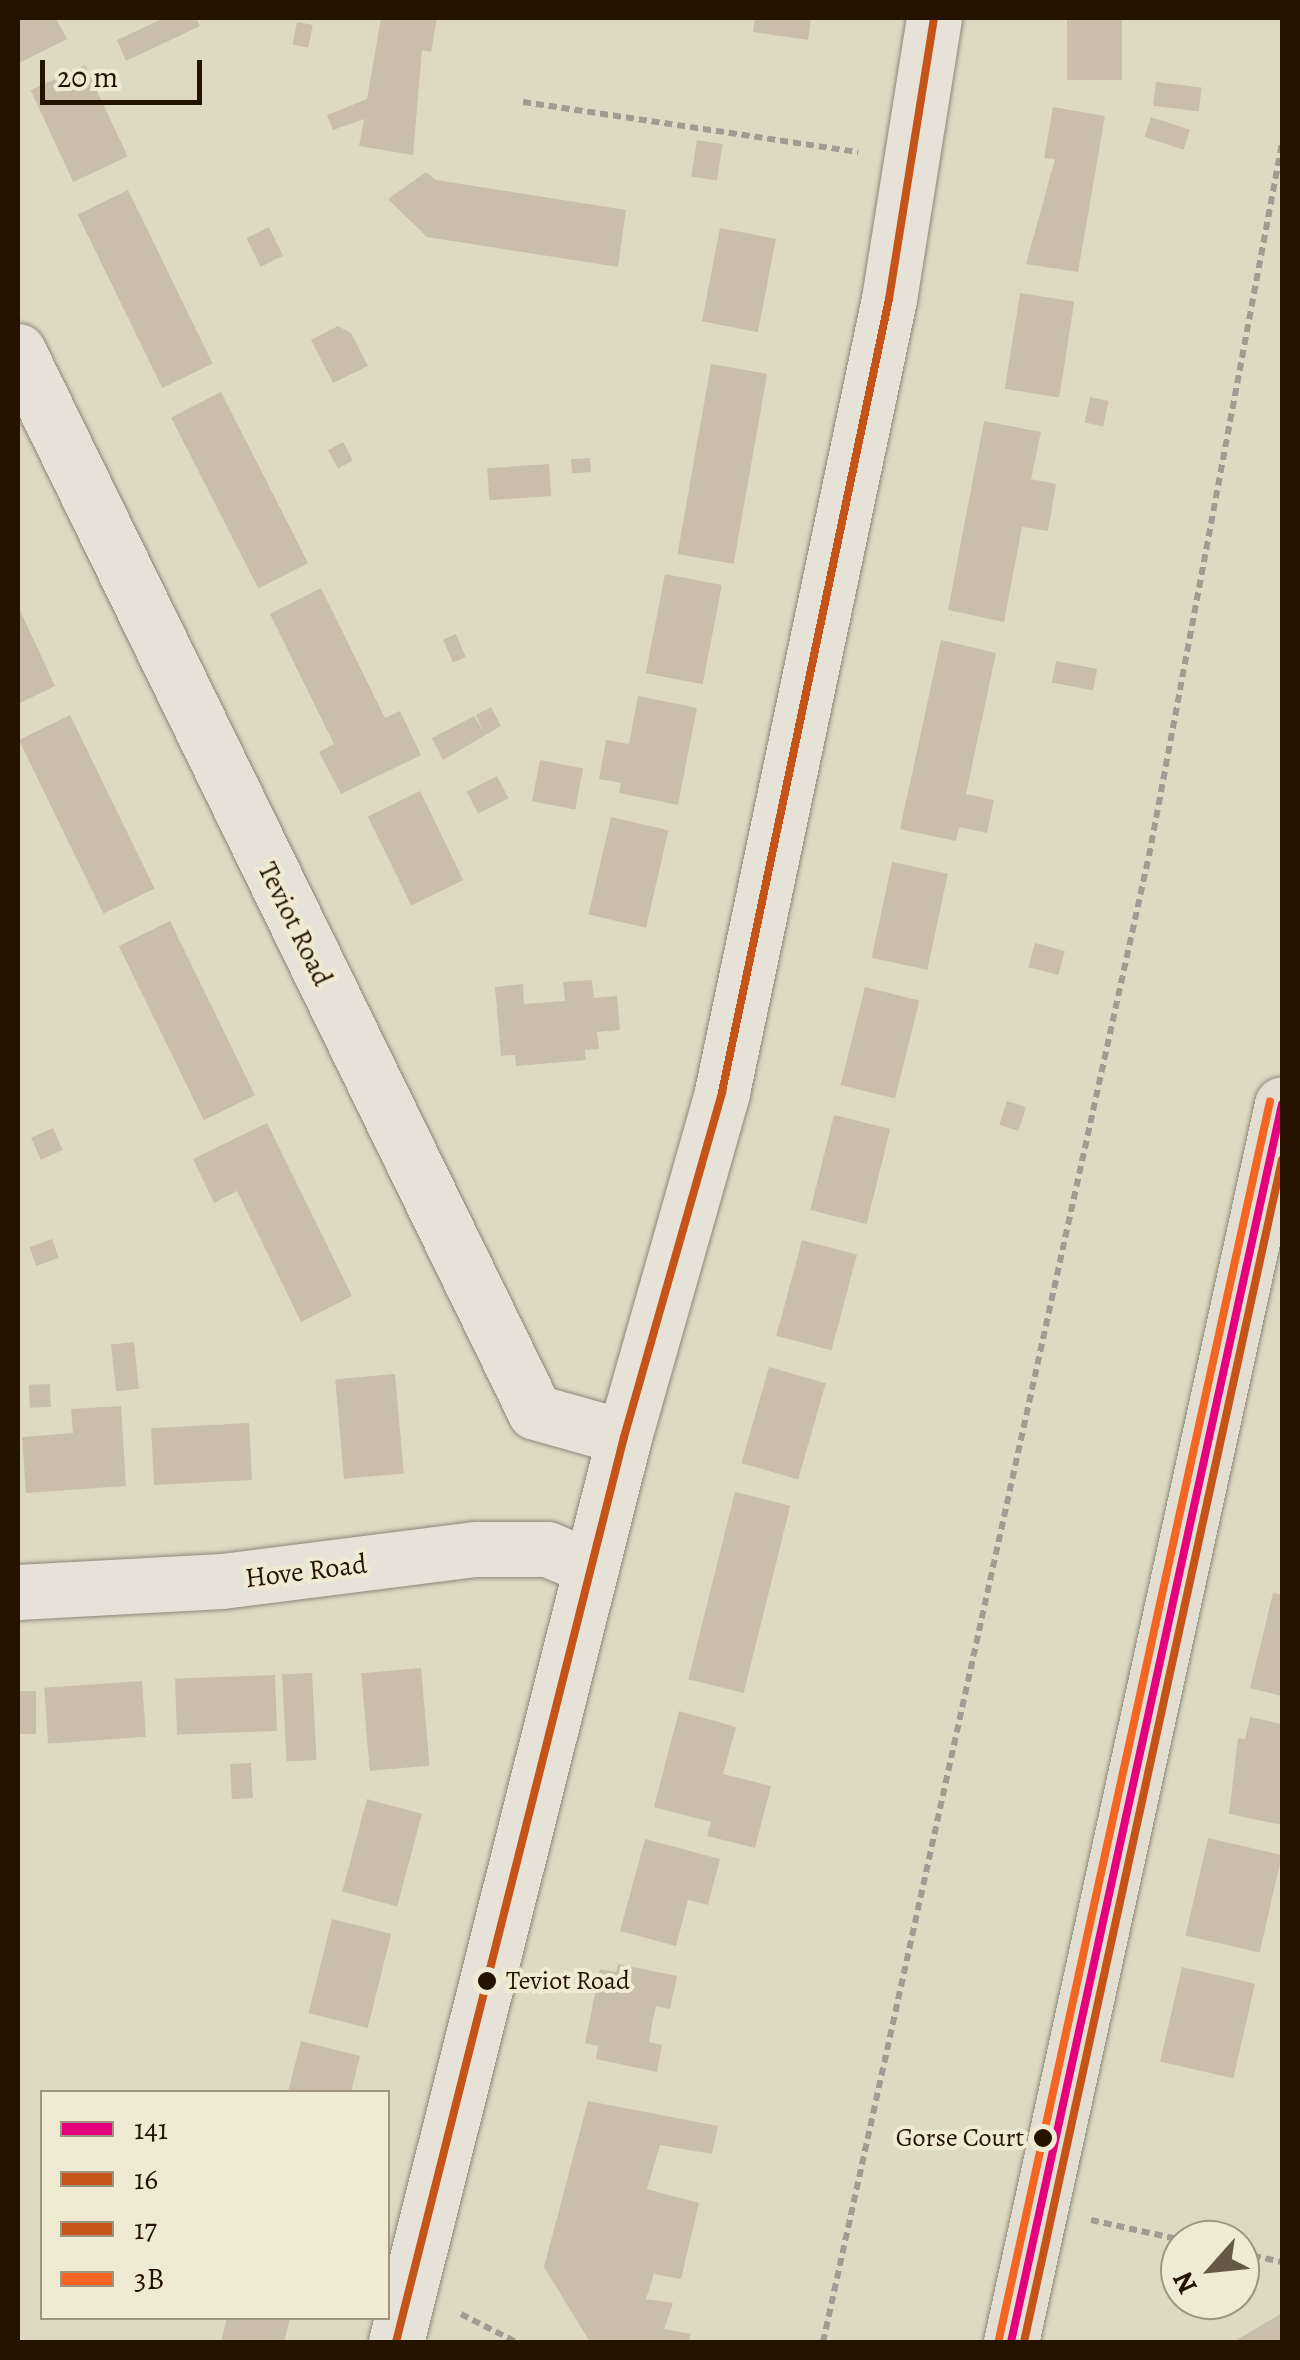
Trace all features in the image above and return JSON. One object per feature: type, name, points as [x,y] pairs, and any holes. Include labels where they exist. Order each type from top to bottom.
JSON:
[{"type":"main road","points":[[1011,2342],[1036,2208],[1282,1104]]},
{"type":"street","points":[[396,2342],[624,1437],[722,1092],[889,299],[934,18]]},
{"type":"street","name":"Teviot Road","points":[[18,351],[535,1412],[624,1437]]},
{"type":"street","name":"Hove Road","points":[[18,1592],[222,1581],[477,1549],[547,1550],[591,1566]]},
{"type":"path","points":[[522,102],[872,155]]},
{"type":"path","points":[[824,2342],[1149,856],[1282,143]]},
{"type":"path","points":[[1036,2208],[1160,2235]]},
{"type":"path","points":[[445,2308],[516,2342]]},
{"type":"building","points":[[18,18],[56,18],[67,39],[19,63]]},
{"type":"building","points":[[164,18],[196,18],[200,26],[126,61],[117,40]]},
{"type":"building","points":[[381,18],[437,18],[431,52],[422,50],[413,155],[359,146],[364,119],[333,130],[327,115],[367,99]]},
{"type":"building","points":[[755,18],[811,18],[808,40],[753,32]]},
{"type":"building","points":[[1067,18],[1122,18],[1122,80],[1067,80]]},
{"type":"building","points":[[297,22],[313,25],[308,48],[293,45]]},
{"type":"building","points":[[85,65],[128,157],[73,182],[31,90]]},
{"type":"building","points":[[1156,82],[1202,88],[1199,111],[1153,106]]},
{"type":"building","points":[[1053,107],[1105,116],[1078,272],[1026,264],[1055,159],[1044,158]]},
{"type":"building","points":[[1151,117],[1190,130],[1184,150],[1145,137]]},
{"type":"building","points":[[697,140],[723,144],[717,181],[691,177]]},
{"type":"building","points":[[426,172],[436,180],[626,210],[618,267],[427,237],[388,199]]},
{"type":"building","points":[[128,190],[213,363],[162,388],[78,215]]},
{"type":"building","points":[[269,227],[283,256],[261,267],[247,238]]},
{"type":"building","points":[[720,228],[776,239],[758,332],[702,321]]},
{"type":"building","points":[[1020,293],[1074,302],[1059,397],[1005,389]]},
{"type":"building","points":[[338,326],[351,333],[368,366],[333,383],[311,340]]},
{"type":"building","points":[[711,364],[767,374],[734,564],[677,554]]},
{"type":"building","points":[[221,392],[308,563],[258,588],[171,417]]},
{"type":"building","points":[[1090,397],[1109,401],[1103,426],[1085,422]]},
{"type":"building","points":[[984,421],[1041,432],[1031,479],[1056,484],[1048,531],[1022,527],[1004,622],[948,610]]},
{"type":"building","points":[[343,442],[353,461],[338,469],[328,450]]},
{"type":"building","points":[[590,458],[591,472],[572,473],[571,459]]},
{"type":"building","points":[[549,464],[551,496],[489,500],[487,468]]},
{"type":"building","points":[[665,574],[722,585],[703,684],[646,673]]},
{"type":"building","points":[[321,588],[385,718],[400,711],[421,755],[341,794],[319,752],[334,744],[270,614]]},
{"type":"building","points":[[18,606],[55,686],[18,704]]},
{"type":"building","points":[[456,634],[466,657],[453,662],[443,639]]},
{"type":"building","points":[[941,640],[996,653],[966,794],[994,800],[987,833],[959,827],[956,841],[900,829]]},
{"type":"building","points":[[1056,661],[1097,669],[1093,691],[1052,683]]},
{"type":"building","points":[[638,696],[697,708],[678,805],[619,793],[621,783],[599,779],[606,740],[629,744]]},
{"type":"building","points":[[491,707],[501,726],[443,760],[432,738],[474,716],[483,731],[476,715]]},
{"type":"building","points":[[70,715],[155,888],[103,913],[19,740]]},
{"type":"building","points":[[540,760],[583,768],[575,810],[532,801]]},
{"type":"building","points":[[497,776],[508,798],[478,814],[467,791]]},
{"type":"building","points":[[420,791],[463,880],[411,905],[368,816]]},
{"type":"building","points":[[611,817],[668,830],[646,928],[589,914]]},
{"type":"building","points":[[892,862],[948,874],[927,970],[872,958]]},
{"type":"building","points":[[170,921],[255,1095],[204,1120],[119,946]]},
{"type":"building","points":[[1035,943],[1065,951],[1058,975],[1029,967]]},
{"type":"building","points":[[592,980],[594,998],[617,996],[620,1030],[597,1032],[599,1049],[585,1050],[586,1060],[516,1066],[515,1055],[501,1056],[495,987],[523,984],[524,1004],[565,1001],[563,982]]},
{"type":"building","points":[[865,987],[919,1001],[895,1099],[841,1085]]},
{"type":"building","points":[[1007,1101],[1026,1107],[1018,1131],[999,1125]]},
{"type":"building","points":[[834,1115],[890,1129],[867,1224],[810,1210]]},
{"type":"building","points":[[267,1123],[352,1296],[301,1322],[237,1191],[214,1203],[193,1159]]},
{"type":"building","points":[[53,1128],[63,1150],[41,1160],[31,1138]]},
{"type":"building","points":[[52,1239],[59,1258],[36,1266],[29,1247]]},
{"type":"building","points":[[802,1240],[857,1255],[831,1350],[776,1336]]},
{"type":"building","points":[[134,1342],[139,1389],[116,1391],[111,1344]]},
{"type":"building","points":[[769,1367],[826,1383],[798,1479],[741,1463]]},
{"type":"building","points":[[395,1374],[404,1474],[344,1479],[335,1379]]},
{"type":"building","points":[[50,1384],[51,1407],[30,1408],[29,1385]]},
{"type":"building","points":[[121,1406],[126,1486],[26,1493],[22,1437],[73,1433],[71,1409]]},
{"type":"building","points":[[249,1423],[252,1480],[154,1485],[151,1428]]},
{"type":"building","points":[[735,1492],[790,1506],[744,1693],[688,1679]]},
{"type":"building","points":[[1273,1593],[1282,1595],[1282,1696],[1250,1688]]},
{"type":"building","points":[[421,1668],[430,1766],[370,1771],[361,1673]]},
{"type":"building","points":[[312,1673],[317,1760],[287,1761],[282,1675]]},
{"type":"building","points":[[275,1675],[277,1731],[177,1734],[175,1678]]},
{"type":"building","points":[[142,1681],[146,1737],[48,1744],[44,1688]]},
{"type":"building","points":[[18,1691],[36,1691],[36,1734],[18,1734]]},
{"type":"building","points":[[679,1711],[736,1727],[723,1774],[771,1786],[755,1848],[707,1836],[711,1822],[654,1807]]},
{"type":"building","points":[[1250,1717],[1282,1724],[1282,1825],[1229,1814],[1238,1738],[1245,1739]]},
{"type":"building","points":[[251,1763],[253,1798],[232,1799],[230,1764]]},
{"type":"building","points":[[367,1799],[422,1814],[397,1906],[342,1892]]},
{"type":"building","points":[[1208,1838],[1282,1855],[1260,1953],[1186,1935]]},
{"type":"building","points":[[645,1839],[720,1859],[708,1905],[688,1900],[676,1946],[620,1931]]},
{"type":"building","points":[[332,1919],[391,1934],[368,2028],[309,2013]]},
{"type":"building","points":[[618,1964],[677,1976],[670,2009],[656,2006],[653,2019],[649,2042],[662,2045],[657,2072],[596,2059],[598,2046],[585,2043],[600,1969],[616,1972]]},
{"type":"building","points":[[1182,1967],[1255,1984],[1233,2078],[1160,2062]]},
{"type":"building","points":[[301,2041],[360,2056],[352,2090],[289,2090]]},
{"type":"building","points":[[588,2101],[718,2126],[712,2154],[660,2145],[647,2189],[699,2203],[681,2279],[654,2274],[646,2299],[673,2303],[664,2329],[691,2334],[689,2342],[590,2342],[544,2267]]},
{"type":"building","points":[[1282,2313],[1282,2342],[1233,2342],[1250,2332]]},
{"type":"building","points":[[226,2320],[290,2320],[284,2342],[221,2342]]},
{"type":"transit line","name":"16","points":[[396,2342],[624,1437],[722,1092],[889,299],[934,18]]},
{"type":"transit line","name":"3B","points":[[999,2339],[1270,1101]]},
{"type":"transit line","name":"141","points":[[1011,2342],[1282,1104]]},
{"type":"transit line","name":"17","points":[[1024,2342],[1282,1160]]},
{"type":"place","name":"Teviot Road","points":[[487,1981]]},
{"type":"place","name":"Gorse Court","points":[[1043,2138]]}]
